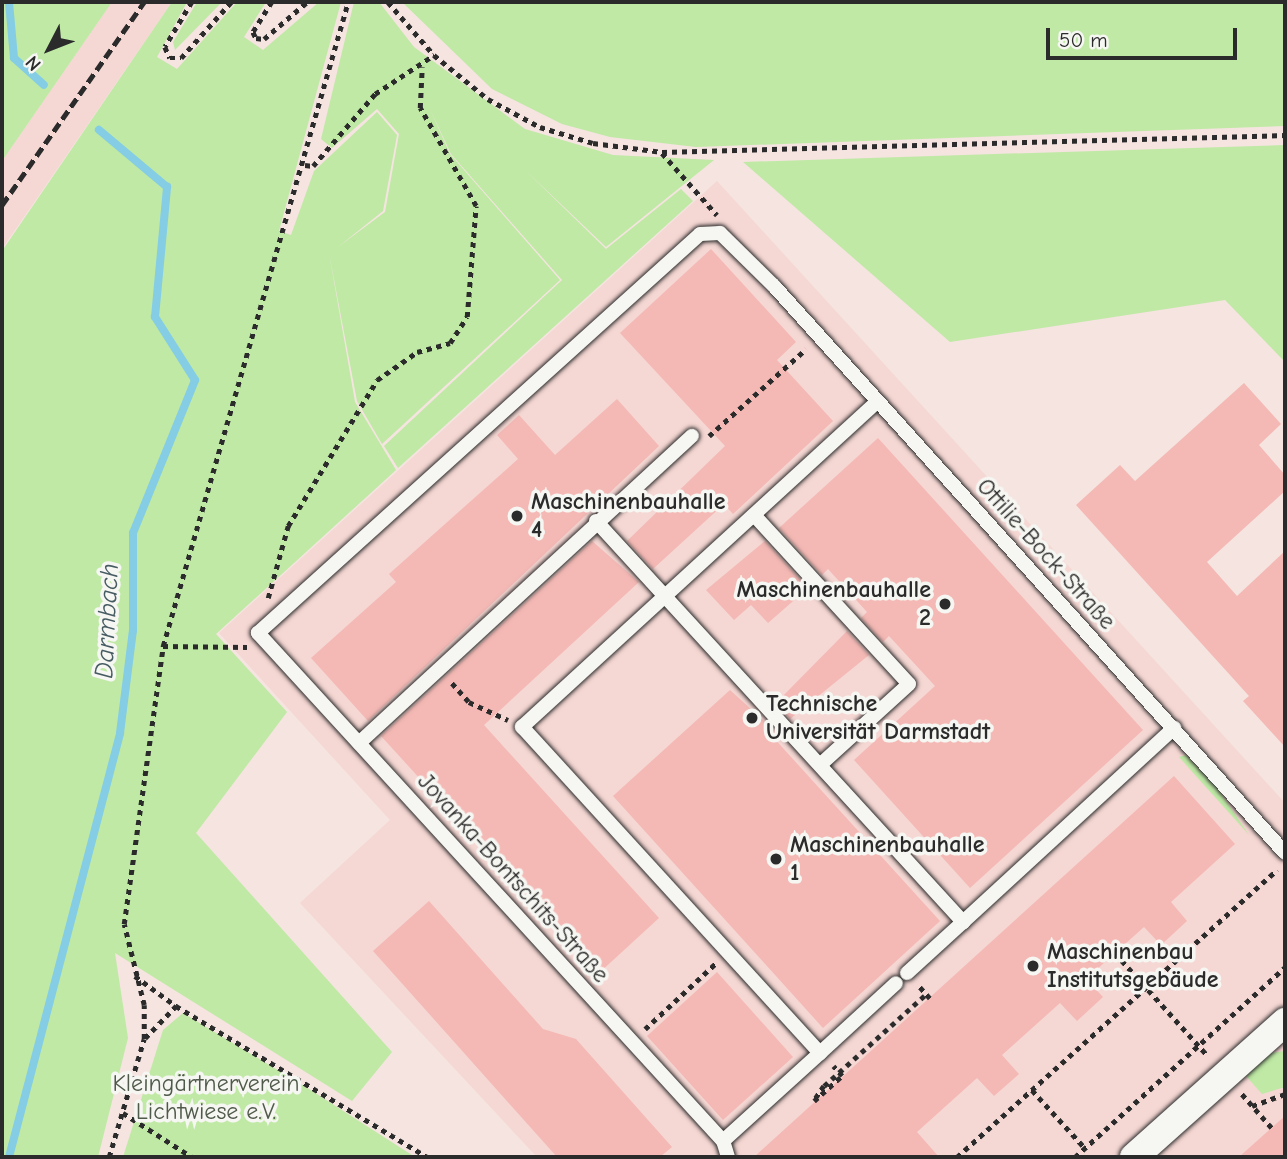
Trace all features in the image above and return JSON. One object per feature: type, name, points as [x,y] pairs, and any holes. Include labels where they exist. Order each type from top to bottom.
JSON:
[{"type":"street","points":[[1134,1157],[1285,1022]]},
{"type":"lane","name":"Ottilie-Bock-Straße","points":[[258,634],[700,234],[720,233],[774,286],[1285,853]]},
{"type":"lane","points":[[820,1053],[522,727],[877,402]]},
{"type":"lane","points":[[359,743],[596,521],[692,436]]},
{"type":"lane","points":[[754,515],[909,684],[820,765]]},
{"type":"lane","points":[[596,521],[963,922]]},
{"type":"lane","name":"Jovanka-Bontschits-Straße","points":[[258,634],[723,1141],[728,1157]]},
{"type":"lane","points":[[723,1141],[1174,728]]},
{"type":"path","points":[[192,2],[165,47],[170,58],[181,58],[231,2]]},
{"type":"path","points":[[272,2],[253,32],[256,38],[264,39],[307,2]]},
{"type":"path","points":[[144,1039],[124,924],[163,646],[237,377],[305,165],[348,2]]},
{"type":"path","points":[[388,2],[435,55],[488,99],[540,127],[662,152],[1285,135]]},
{"type":"path","points":[[305,165],[313,166],[375,94],[422,67],[435,55]]},
{"type":"path","points":[[163,646],[244,649],[258,634],[288,526],[377,380],[417,352],[450,343],[467,317],[476,206],[419,108],[422,67]]},
{"type":"path","points":[[692,436],[711,436],[820,337]]},
{"type":"path","points":[[446,677],[469,702],[522,727]]},
{"type":"path","points":[[957,1157],[1285,862]]},
{"type":"path","points":[[631,1041],[728,952]]},
{"type":"path","points":[[1115,953],[1216,1065]]},
{"type":"path","points":[[1075,1157],[1285,967]]},
{"type":"path","points":[[135,976],[176,1006],[427,1157]]},
{"type":"path","points":[[825,1088],[926,994]]},
{"type":"path","points":[[109,1157],[144,1039],[159,1017],[176,1006]]},
{"type":"path","points":[[1234,1086],[1272,1128]]},
{"type":"path","points":[[1032,1090],[1085,1148]]},
{"type":"path","points":[[1252,1106],[1285,1094]]},
{"type":"path","points":[[123,1112],[192,1157]]},
{"type":"shaded area","points":[[112,2],[172,2],[2,249],[2,161]]},
{"type":"shaded area","name":"Technische Universität Darmstadt","points":[[717,181],[1285,803],[1285,1157],[537,1157],[300,903],[390,820],[219,633]]},
{"type":"green space","points":[[2,2],[112,2],[2,161]]},
{"type":"green space","points":[[172,2],[187,2],[157,57],[177,69],[237,2],[266,2],[244,37],[263,50],[319,2],[341,2],[279,231],[291,235],[314,171],[377,112],[397,135],[383,211],[338,247],[385,212],[399,134],[377,109],[332,148],[321,139],[354,2],[379,2],[414,47],[525,129],[613,155],[714,160],[606,247],[523,168],[606,249],[681,189],[693,201],[398,468],[384,446],[562,280],[451,154],[429,107],[450,154],[560,280],[382,444],[357,401],[329,253],[355,402],[396,470],[216,634],[287,712],[196,833],[392,1052],[352,1101],[115,953],[128,1038],[98,1157],[2,1157],[2,251]]},
{"type":"green space","points":[[197,2],[222,2],[175,50],[173,42]]},
{"type":"green space","points":[[402,2],[1285,2],[1285,126],[696,147],[610,137],[562,124],[492,89]]},
{"type":"green space","points":[[1285,145],[1285,362],[1225,300],[950,342],[743,162]]},
{"type":"green space","points":[[1186,755],[1218,789],[1249,835],[1179,757]]},
{"type":"green space","name":"Kleingärtnerverein Lichtwiese e.V.","points":[[183,1013],[415,1157],[123,1157],[163,1030]]},
{"type":"green space","points":[[1285,1051],[1285,1087],[1262,1094],[1246,1076],[1271,1053]]},
{"type":"building","points":[[711,249],[796,342],[777,360],[833,421],[733,514],[724,504],[653,569],[627,541],[725,446],[620,333]]},
{"type":"building","points":[[1244,383],[1281,424],[1259,445],[1285,475],[1285,491],[1207,562],[1237,596],[1285,551],[1285,747],[1243,701],[1249,696],[1076,505],[1120,465],[1135,481]]},
{"type":"building","name":"Maschinenbauhalle 4","points":[[617,399],[659,446],[368,721],[311,658],[396,582],[389,574],[518,459],[497,435],[519,415],[555,455]]},
{"type":"building","name":"Maschinenbauhalle 2","points":[[878,438],[1143,730],[970,888],[854,760],[935,686],[889,636],[883,642],[861,618],[867,612],[828,569],[822,575],[779,528]]},
{"type":"building","points":[[592,541],[639,582],[484,725],[659,918],[598,974],[381,736]]},
{"type":"building","points":[[765,541],[808,588],[768,623],[751,605],[734,620],[706,590]]},
{"type":"building","points":[[847,631],[869,655],[790,719],[776,703]]},
{"type":"building","name":"Maschinenbauhalle 1","points":[[730,690],[776,732],[772,736],[940,921],[823,1028],[613,796]]},
{"type":"building","name":"Maschinenbau Institutsgebäude","points":[[1174,776],[1235,844],[1171,902],[1187,921],[1161,945],[1144,927],[1086,979],[1103,997],[1077,1021],[1060,1003],[1002,1055],[1019,1074],[994,1096],[977,1078],[917,1132],[939,1157],[754,1157]]},
{"type":"building","points":[[429,901],[543,1029],[576,1039],[672,1147],[660,1157],[557,1157],[373,951]]},
{"type":"building","points":[[717,972],[793,1057],[723,1120],[647,1036]]},
{"type":"building","points":[[1285,1116],[1285,1157],[1239,1157]]},
{"type":"waterway","name":"Darmbach","points":[[9,2],[14,58],[44,85]]},
{"type":"waterway","name":"Darmbach","points":[[9,1157],[120,733],[133,630],[133,533],[195,380],[155,317],[167,187],[99,130]]},
{"type":"railway","points":[[2,205],[144,2]]},
{"type":"place","name":"Maschinenbauhalle 4","points":[[517,516]]},
{"type":"place","name":"Maschinenbauhalle 2","points":[[945,604]]},
{"type":"place","name":"Technische Universität Darmstadt","points":[[752,718]]},
{"type":"place","name":"Maschinenbauhalle 1","points":[[776,859]]},
{"type":"place","name":"Maschinenbau Institutsgebäude","points":[[1033,966]]}]
